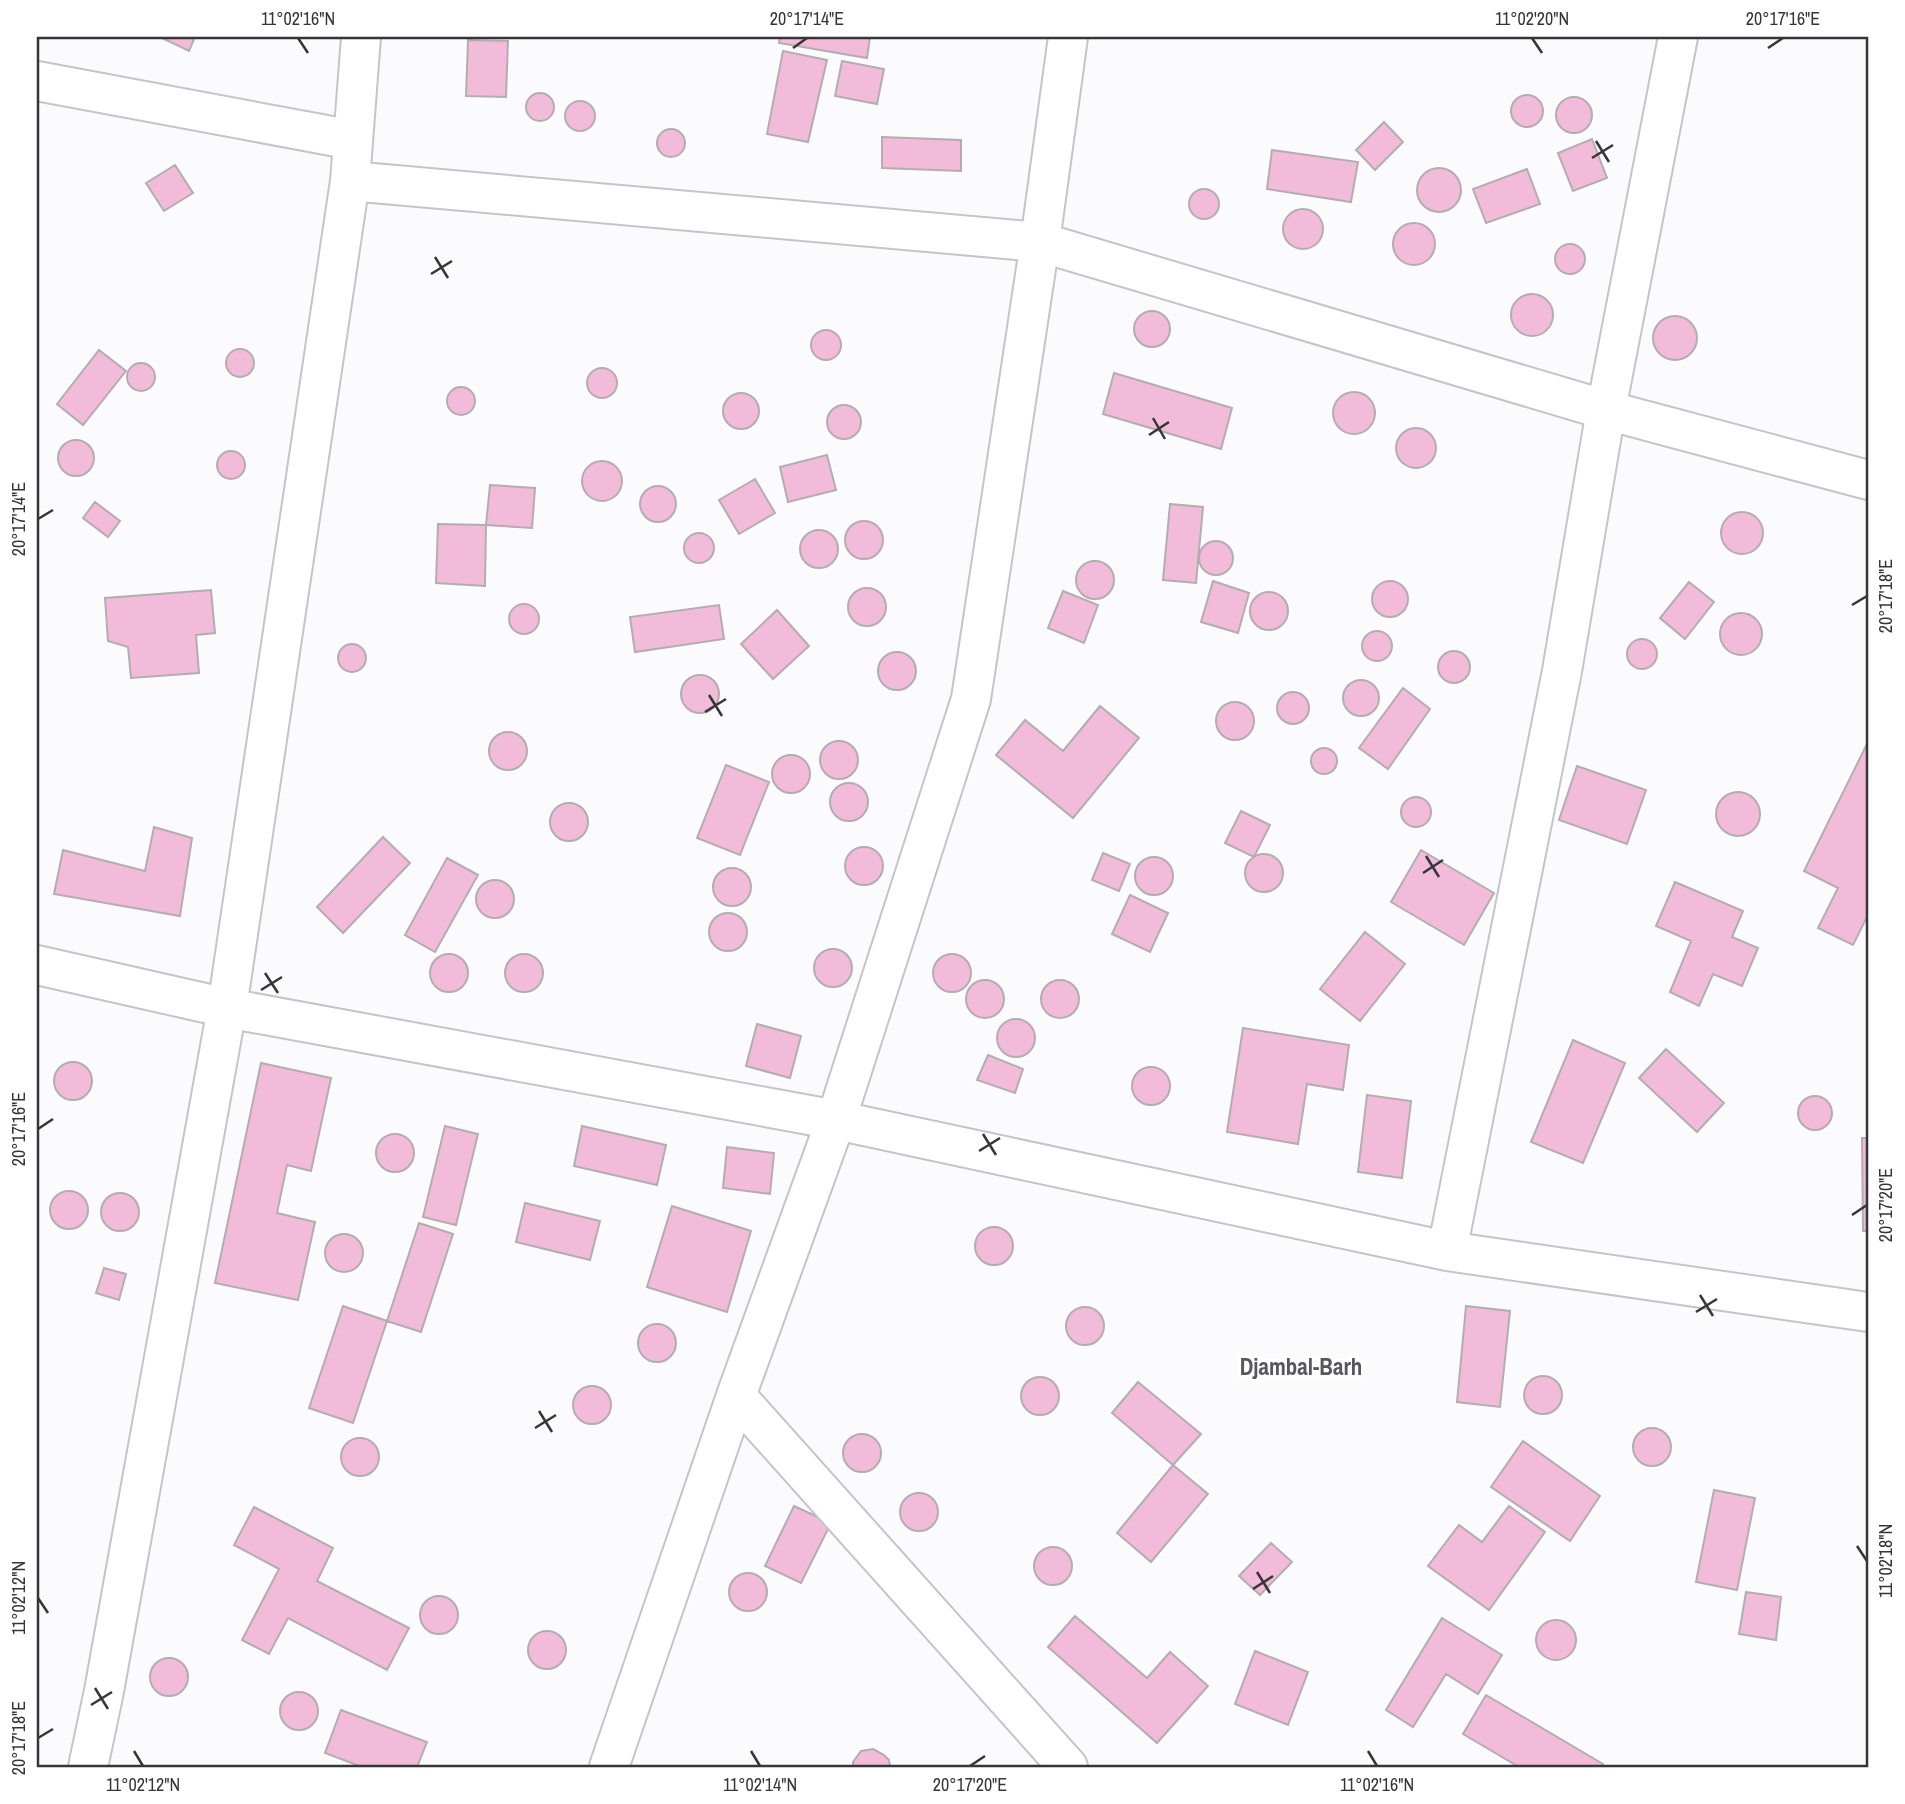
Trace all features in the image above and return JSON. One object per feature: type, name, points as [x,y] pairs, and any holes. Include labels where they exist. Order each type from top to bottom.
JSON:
[{"type":"street","points":[[88,1767],[227,1008],[350,181],[361,37]]},
{"type":"street","points":[[609,1767],[736,1396],[836,1120],[971,699],[1068,37]]},
{"type":"street","points":[[1447,1251],[1562,671],[1606,410],[1678,37]]},
{"type":"street","points":[[37,81],[353,140]]},
{"type":"street","points":[[350,181],[1040,242],[1606,410],[1868,480]]},
{"type":"street","points":[[37,965],[227,1008],[836,1120],[1447,1251],[1868,1312]]},
{"type":"street","points":[[736,1396],[1068,1767]]},
{"type":"building","points":[[160,37],[195,37],[189,51]]},
{"type":"building","points":[[780,37],[870,37],[867,58],[779,43]]},
{"type":"building","points":[[468,40],[508,41],[506,97],[466,96]]},
{"type":"building","points":[[783,51],[827,60],[808,142],[767,134]]},
{"type":"building","points":[[842,61],[884,69],[877,104],[835,96]]},
{"type":"building","points":[[540,93],[550,97],[554,107],[550,117],[540,121],[530,117],[526,107],[530,97]]},
{"type":"building","points":[[1527,95],[1538,100],[1543,111],[1538,122],[1527,127],[1516,122],[1511,111],[1516,100]]},
{"type":"building","points":[[1574,97],[1587,102],[1592,115],[1587,128],[1574,133],[1561,128],[1556,115],[1561,102]]},
{"type":"building","points":[[580,101],[590,106],[595,116],[590,126],[580,131],[570,126],[565,116],[570,106]]},
{"type":"building","points":[[1384,122],[1403,142],[1375,170],[1356,150]]},
{"type":"building","points":[[671,129],[681,133],[685,143],[681,153],[671,157],[661,153],[657,143],[661,133]]},
{"type":"building","points":[[882,137],[961,140],[961,171],[882,168]]},
{"type":"building","points":[[1592,139],[1607,178],[1573,191],[1558,153]]},
{"type":"building","points":[[1272,150],[1358,162],[1351,202],[1267,189]]},
{"type":"building","points":[[175,165],[193,193],[164,211],[146,183]]},
{"type":"building","points":[[1439,168],[1448,169],[1455,174],[1460,181],[1460,199],[1455,206],[1448,211],[1439,212],[1430,211],[1423,206],[1418,199],[1417,190],[1418,181],[1423,174],[1430,169]]},
{"type":"building","points":[[1527,169],[1540,204],[1486,223],[1473,189]]},
{"type":"building","points":[[1204,189],[1215,193],[1219,204],[1215,215],[1204,219],[1193,215],[1189,204],[1193,193]]},
{"type":"building","points":[[1303,209],[1311,210],[1317,215],[1322,221],[1322,237],[1317,243],[1311,248],[1303,249],[1295,248],[1289,243],[1284,237],[1283,229],[1284,221],[1289,215],[1295,210]]},
{"type":"building","points":[[1414,223],[1429,229],[1435,244],[1429,259],[1414,265],[1399,259],[1393,244],[1399,229]]},
{"type":"building","points":[[1570,244],[1576,245],[1584,253],[1584,265],[1576,273],[1570,274],[1564,273],[1556,265],[1555,259],[1556,253],[1564,245]]},
{"type":"building","points":[[1532,294],[1547,300],[1553,315],[1547,330],[1532,336],[1517,330],[1511,315],[1517,300]]},
{"type":"building","points":[[1152,311],[1165,316],[1170,329],[1165,342],[1152,347],[1139,342],[1134,329],[1139,316]]},
{"type":"building","points":[[1675,316],[1690,323],[1697,338],[1690,353],[1675,360],[1660,353],[1653,338],[1660,323]]},
{"type":"building","points":[[826,330],[836,335],[841,345],[836,355],[826,360],[816,355],[811,345],[816,335]]},
{"type":"building","points":[[240,349],[250,353],[254,363],[250,373],[240,377],[230,373],[226,363],[230,353]]},
{"type":"building","points":[[99,350],[126,371],[83,425],[57,404]]},
{"type":"building","points":[[141,363],[151,367],[155,377],[151,387],[141,391],[131,387],[127,377],[131,367]]},
{"type":"building","points":[[602,368],[612,373],[617,383],[612,393],[602,398],[592,393],[587,383],[592,373]]},
{"type":"building","points":[[1114,373],[1232,408],[1221,449],[1103,414]]},
{"type":"building","points":[[461,387],[471,391],[475,401],[471,411],[461,415],[451,411],[447,401],[451,391]]},
{"type":"building","points":[[1354,392],[1369,398],[1375,413],[1369,428],[1354,434],[1339,428],[1333,413],[1339,398]]},
{"type":"building","points":[[741,393],[754,398],[759,411],[754,424],[741,429],[728,424],[723,411],[728,398]]},
{"type":"building","points":[[844,405],[856,410],[861,422],[856,434],[844,439],[832,434],[827,422],[832,410]]},
{"type":"building","points":[[1416,428],[1424,429],[1430,434],[1435,440],[1435,456],[1430,462],[1424,467],[1416,468],[1408,467],[1402,462],[1397,456],[1396,448],[1397,440],[1402,434],[1408,429]]},
{"type":"building","points":[[76,440],[88,446],[94,458],[88,470],[76,476],[64,470],[58,458],[64,446]]},
{"type":"building","points":[[231,451],[241,455],[245,465],[241,475],[231,479],[221,475],[217,465],[221,455]]},
{"type":"building","points":[[827,455],[836,490],[788,502],[780,467]]},
{"type":"building","points":[[602,461],[610,462],[616,467],[621,473],[621,489],[616,495],[610,500],[602,501],[594,500],[588,495],[583,489],[582,481],[583,473],[588,467],[594,462]]},
{"type":"building","points":[[755,479],[775,513],[739,534],[719,500]]},
{"type":"building","points":[[490,485],[535,488],[532,528],[486,525]]},
{"type":"building","points":[[658,486],[670,492],[676,504],[670,516],[658,522],[646,516],[640,504],[646,492]]},
{"type":"building","points":[[95,502],[120,521],[108,537],[83,518]]},
{"type":"building","points":[[1170,504],[1203,507],[1196,583],[1163,580]]},
{"type":"building","points":[[1742,512],[1757,518],[1763,533],[1757,548],[1742,554],[1727,548],[1721,533],[1727,518]]},
{"type":"building","points":[[864,521],[877,527],[883,540],[877,553],[864,559],[851,553],[845,540],[851,527]]},
{"type":"building","points":[[438,524],[486,525],[485,586],[436,583]]},
{"type":"building","points":[[819,530],[832,536],[838,549],[832,562],[819,568],[806,562],[800,549],[806,536]]},
{"type":"building","points":[[699,533],[709,538],[714,548],[709,558],[699,563],[689,558],[684,548],[689,538]]},
{"type":"building","points":[[1216,541],[1228,546],[1233,558],[1228,570],[1216,575],[1204,570],[1199,558],[1204,546]]},
{"type":"building","points":[[1095,561],[1108,567],[1114,580],[1108,593],[1095,599],[1082,593],[1076,580],[1082,567]]},
{"type":"building","points":[[1213,581],[1249,593],[1238,633],[1201,622]]},
{"type":"building","points":[[1390,581],[1403,586],[1408,599],[1403,612],[1390,617],[1377,612],[1372,599],[1377,586]]},
{"type":"building","points":[[1689,582],[1714,602],[1685,639],[1660,618]]},
{"type":"building","points":[[867,588],[880,594],[886,607],[880,620],[867,626],[854,620],[848,607],[854,594]]},
{"type":"building","points":[[211,590],[215,633],[196,635],[199,673],[131,678],[128,647],[108,641],[105,598]]},
{"type":"building","points":[[1063,591],[1098,605],[1084,643],[1048,628]]},
{"type":"building","points":[[1269,592],[1282,598],[1288,611],[1282,624],[1269,630],[1256,624],[1250,611],[1256,598]]},
{"type":"building","points":[[524,604],[534,609],[539,619],[534,629],[524,634],[514,629],[509,619],[514,609]]},
{"type":"building","points":[[719,605],[724,639],[635,652],[630,617]]},
{"type":"building","points":[[777,610],[809,646],[773,679],[741,644]]},
{"type":"building","points":[[1741,613],[1756,619],[1762,634],[1756,649],[1741,655],[1726,649],[1720,634],[1726,619]]},
{"type":"building","points":[[1377,631],[1388,635],[1392,646],[1388,657],[1377,661],[1366,657],[1362,646],[1366,635]]},
{"type":"building","points":[[1642,639],[1653,643],[1657,654],[1653,665],[1642,669],[1631,665],[1627,654],[1631,643]]},
{"type":"building","points":[[352,644],[362,648],[366,658],[362,668],[352,672],[342,668],[338,658],[342,648]]},
{"type":"building","points":[[1454,651],[1465,656],[1470,667],[1465,678],[1454,683],[1443,678],[1438,667],[1443,656]]},
{"type":"building","points":[[897,652],[910,658],[916,671],[910,684],[897,690],[884,684],[878,671],[884,658]]},
{"type":"building","points":[[700,675],[713,681],[719,694],[713,707],[700,713],[687,707],[681,694],[687,681]]},
{"type":"building","points":[[1361,680],[1373,686],[1379,698],[1373,710],[1361,716],[1349,710],[1343,698],[1349,686]]},
{"type":"building","points":[[1403,688],[1430,709],[1388,769],[1359,748]]},
{"type":"building","points":[[1293,692],[1304,697],[1309,708],[1304,719],[1293,724],[1282,719],[1277,708],[1282,697]]},
{"type":"building","points":[[1235,702],[1248,708],[1254,721],[1248,734],[1235,740],[1222,734],[1216,721],[1222,708]]},
{"type":"building","points":[[1100,706],[1139,738],[1073,818],[996,755],[1025,720],[1063,751]]},
{"type":"building","points":[[508,732],[521,738],[527,751],[521,764],[508,770],[495,764],[489,751],[495,738]]},
{"type":"building","points":[[839,741],[852,747],[858,760],[852,773],[839,779],[826,773],[820,760],[826,747]]},
{"type":"building","points":[[1868,742],[1868,915],[1853,945],[1818,928],[1838,888],[1804,871]]},
{"type":"building","points":[[1324,748],[1333,752],[1337,761],[1333,770],[1324,774],[1315,770],[1311,761],[1315,752]]},
{"type":"building","points":[[791,755],[804,761],[810,774],[804,787],[791,793],[778,787],[772,774],[778,761]]},
{"type":"building","points":[[726,765],[769,782],[740,855],[697,838]]},
{"type":"building","points":[[1577,766],[1646,790],[1627,844],[1559,820]]},
{"type":"building","points":[[849,783],[862,789],[868,802],[862,815],[849,821],[836,815],[830,802],[836,789]]},
{"type":"building","points":[[1738,792],[1753,799],[1760,814],[1753,829],[1738,836],[1723,829],[1716,814],[1723,799]]},
{"type":"building","points":[[1416,797],[1422,798],[1430,806],[1430,818],[1422,826],[1416,827],[1410,826],[1402,818],[1401,812],[1402,806],[1410,798]]},
{"type":"building","points":[[569,803],[582,809],[588,822],[582,835],[569,841],[556,835],[550,822],[556,809]]},
{"type":"building","points":[[1241,811],[1270,825],[1254,857],[1225,843]]},
{"type":"building","points":[[154,827],[192,838],[180,916],[54,894],[63,850],[145,871]]},
{"type":"building","points":[[383,837],[410,863],[343,933],[317,907]]},
{"type":"building","points":[[864,847],[877,853],[883,866],[877,879],[864,885],[851,879],[845,866],[851,853]]},
{"type":"building","points":[[1421,850],[1494,893],[1464,945],[1391,902]]},
{"type":"building","points":[[1103,853],[1130,864],[1119,891],[1092,880]]},
{"type":"building","points":[[1264,854],[1277,860],[1283,873],[1277,886],[1264,892],[1251,886],[1245,873],[1251,860]]},
{"type":"building","points":[[1154,857],[1167,863],[1173,876],[1167,889],[1154,895],[1141,889],[1135,876],[1141,863]]},
{"type":"building","points":[[447,858],[478,875],[435,952],[405,935]]},
{"type":"building","points":[[732,868],[745,874],[751,887],[745,900],[732,906],[719,900],[713,887],[719,874]]},
{"type":"building","points":[[495,880],[508,886],[514,899],[508,912],[495,918],[482,912],[476,899],[482,886]]},
{"type":"building","points":[[1675,882],[1743,911],[1732,937],[1758,948],[1742,986],[1713,974],[1699,1006],[1670,992],[1691,941],[1656,926]]},
{"type":"building","points":[[1130,895],[1168,913],[1150,952],[1112,934]]},
{"type":"building","points":[[728,913],[741,919],[747,932],[741,945],[728,951],[715,945],[709,932],[715,919]]},
{"type":"building","points":[[1365,932],[1405,964],[1360,1021],[1320,989]]},
{"type":"building","points":[[833,949],[846,955],[852,968],[846,981],[833,987],[820,981],[814,968],[820,955]]},
{"type":"building","points":[[449,954],[462,960],[468,973],[462,986],[449,992],[436,986],[430,973],[436,960]]},
{"type":"building","points":[[524,954],[537,960],[543,973],[537,986],[524,992],[511,986],[505,973],[511,960]]},
{"type":"building","points":[[952,954],[965,960],[971,973],[965,986],[952,992],[939,986],[933,973],[939,960]]},
{"type":"building","points":[[985,980],[998,986],[1004,999],[998,1012],[985,1018],[972,1012],[966,999],[972,986]]},
{"type":"building","points":[[1060,980],[1073,986],[1079,999],[1073,1012],[1060,1018],[1047,1012],[1041,999],[1047,986]]},
{"type":"building","points":[[1016,1019],[1029,1025],[1035,1038],[1029,1051],[1016,1057],[1003,1051],[997,1038],[1003,1025]]},
{"type":"building","points":[[757,1024],[801,1036],[790,1078],[746,1066]]},
{"type":"building","points":[[1243,1028],[1349,1045],[1343,1090],[1307,1084],[1298,1144],[1227,1132]]},
{"type":"building","points":[[1573,1040],[1625,1063],[1583,1163],[1531,1142]]},
{"type":"building","points":[[1666,1049],[1724,1103],[1697,1132],[1639,1078]]},
{"type":"building","points":[[988,1055],[1023,1069],[1015,1093],[977,1080]]},
{"type":"building","points":[[73,1062],[86,1068],[92,1081],[86,1094],[73,1100],[60,1094],[54,1081],[60,1068]]},
{"type":"building","points":[[261,1063],[331,1078],[311,1171],[287,1165],[277,1213],[315,1222],[298,1300],[215,1283]]},
{"type":"building","points":[[1151,1067],[1164,1073],[1170,1086],[1164,1099],[1151,1105],[1138,1099],[1132,1086],[1138,1073]]},
{"type":"building","points":[[1367,1095],[1411,1101],[1402,1178],[1358,1172]]},
{"type":"building","points":[[1815,1096],[1827,1101],[1832,1113],[1827,1125],[1815,1130],[1803,1125],[1798,1113],[1803,1101]]},
{"type":"building","points":[[445,1126],[478,1134],[456,1225],[423,1217]]},
{"type":"building","points":[[582,1126],[666,1145],[657,1185],[574,1166]]},
{"type":"building","points":[[395,1134],[408,1140],[414,1153],[408,1166],[395,1172],[382,1166],[376,1153],[382,1140]]},
{"type":"building","points":[[1862,1138],[1868,1138],[1868,1231],[1863,1231]]},
{"type":"building","points":[[727,1147],[774,1153],[770,1194],[723,1188]]},
{"type":"building","points":[[69,1191],[82,1197],[88,1210],[82,1223],[69,1229],[56,1223],[50,1210],[56,1197]]},
{"type":"building","points":[[120,1193],[133,1199],[139,1212],[133,1225],[120,1231],[107,1225],[101,1212],[107,1199]]},
{"type":"building","points":[[525,1203],[600,1221],[590,1260],[516,1242]]},
{"type":"building","points":[[672,1206],[751,1231],[727,1312],[647,1287]]},
{"type":"building","points":[[419,1223],[453,1234],[421,1332],[387,1321]]},
{"type":"building","points":[[994,1227],[1007,1233],[1013,1246],[1007,1259],[994,1265],[981,1259],[975,1246],[981,1233]]},
{"type":"building","points":[[344,1234],[357,1240],[363,1253],[357,1266],[344,1272],[331,1266],[325,1253],[331,1240]]},
{"type":"building","points":[[104,1268],[126,1274],[119,1300],[96,1293]]},
{"type":"building","points":[[343,1306],[387,1321],[353,1423],[309,1408]]},
{"type":"building","points":[[1466,1306],[1510,1311],[1500,1407],[1457,1402]]},
{"type":"building","points":[[1085,1307],[1098,1313],[1104,1326],[1098,1339],[1085,1345],[1072,1339],[1066,1326],[1072,1313]]},
{"type":"building","points":[[657,1324],[670,1330],[676,1343],[670,1356],[657,1362],[644,1356],[638,1343],[644,1330]]},
{"type":"building","points":[[1543,1376],[1556,1382],[1562,1395],[1556,1408],[1543,1414],[1530,1408],[1524,1395],[1530,1382]]},
{"type":"building","points":[[1040,1377],[1053,1383],[1059,1396],[1053,1409],[1040,1415],[1027,1409],[1021,1396],[1027,1383]]},
{"type":"building","points":[[1138,1382],[1201,1434],[1173,1465],[1112,1413]]},
{"type":"building","points":[[592,1386],[605,1392],[611,1405],[605,1418],[592,1424],[579,1418],[573,1405],[579,1392]]},
{"type":"building","points":[[1652,1428],[1665,1434],[1671,1447],[1665,1460],[1652,1466],[1639,1460],[1633,1447],[1639,1434]]},
{"type":"building","points":[[862,1434],[875,1440],[881,1453],[875,1466],[862,1472],[849,1466],[843,1453],[849,1440]]},
{"type":"building","points":[[360,1438],[373,1444],[379,1457],[373,1470],[360,1476],[347,1470],[341,1457],[347,1444]]},
{"type":"building","points":[[1523,1441],[1600,1496],[1570,1541],[1491,1487]]},
{"type":"building","points":[[1173,1465],[1208,1494],[1151,1562],[1117,1533]]},
{"type":"building","points":[[1714,1490],[1755,1498],[1737,1590],[1696,1582]]},
{"type":"building","points":[[919,1493],[932,1499],[938,1512],[932,1525],[919,1531],[906,1525],[900,1512],[906,1499]]},
{"type":"building","points":[[794,1506],[831,1523],[801,1583],[765,1566]]},
{"type":"building","points":[[1509,1506],[1545,1532],[1489,1610],[1428,1566],[1459,1525],[1482,1542]]},
{"type":"building","points":[[254,1507],[333,1548],[317,1581],[409,1628],[387,1670],[288,1618],[269,1654],[242,1640],[279,1569],[234,1545]]},
{"type":"building","points":[[1271,1543],[1292,1562],[1260,1595],[1239,1576]]},
{"type":"building","points":[[1053,1547],[1066,1553],[1072,1566],[1066,1579],[1053,1585],[1040,1579],[1034,1566],[1040,1553]]},
{"type":"building","points":[[748,1573],[761,1579],[767,1592],[761,1605],[748,1611],[735,1605],[729,1592],[735,1579]]},
{"type":"building","points":[[1746,1592],[1781,1597],[1776,1640],[1739,1634]]},
{"type":"building","points":[[439,1596],[452,1602],[458,1615],[452,1628],[439,1634],[426,1628],[420,1615],[426,1602]]},
{"type":"building","points":[[1075,1616],[1147,1678],[1170,1652],[1208,1686],[1157,1743],[1048,1647]]},
{"type":"building","points":[[1442,1618],[1502,1655],[1478,1694],[1446,1674],[1413,1727],[1386,1710]]},
{"type":"building","points":[[1556,1620],[1564,1621],[1570,1626],[1575,1632],[1575,1648],[1570,1654],[1564,1659],[1556,1660],[1548,1659],[1542,1654],[1537,1648],[1536,1640],[1537,1632],[1542,1626],[1548,1621]]},
{"type":"building","points":[[547,1631],[560,1637],[566,1650],[560,1663],[547,1669],[534,1663],[528,1650],[534,1637]]},
{"type":"building","points":[[1255,1651],[1308,1672],[1288,1725],[1235,1704]]},
{"type":"building","points":[[169,1658],[182,1664],[188,1677],[182,1690],[169,1696],[156,1690],[150,1677],[156,1664]]},
{"type":"building","points":[[299,1692],[312,1698],[318,1711],[312,1724],[299,1730],[286,1724],[280,1711],[286,1698]]},
{"type":"building","points":[[1486,1695],[1603,1764],[1601,1767],[1519,1767],[1463,1734]]},
{"type":"building","points":[[341,1710],[427,1742],[417,1767],[362,1767],[325,1753]]},
{"type":"building","points":[[873,1749],[889,1760],[890,1767],[853,1767],[853,1762],[861,1751]]},
{"type":"district","name":"Djambal-Barh","points":[[1301,1367]]}]
